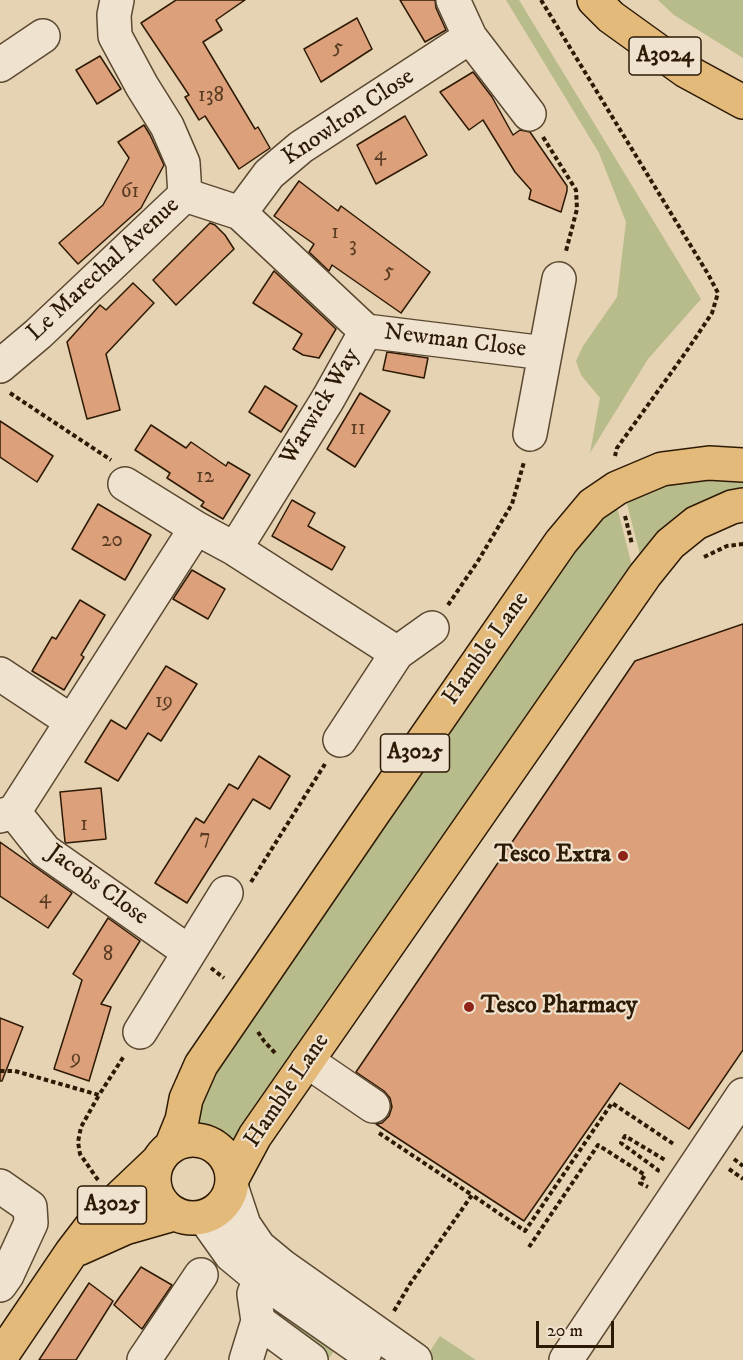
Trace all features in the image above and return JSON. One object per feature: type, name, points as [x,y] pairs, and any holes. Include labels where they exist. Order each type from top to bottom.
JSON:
[{"type":"main road","name":"A3024","points":[[594,0],[611,17],[686,71],[743,102]]},
{"type":"main road","name":"Hamble Lane","points":[[0,1358],[71,1252],[97,1219],[164,1154],[182,1120],[186,1099],[201,1065],[561,542],[592,505],[618,488],[662,469],[709,463],[743,465]]},
{"type":"main road","name":"Hamble Lane","points":[[232,1183],[255,1136],[645,575],[670,544],[696,524],[732,507],[743,505]]},
{"type":"main road","points":[[194,1140],[216,1147],[225,1155],[230,1166],[232,1183],[228,1198],[222,1207],[214,1213],[189,1216],[165,1207],[154,1185],[154,1173],[164,1154],[182,1142],[194,1140]]},
{"type":"main road","name":"A3025","points":[[71,1252],[125,1228],[189,1216]]},
{"type":"street","name":"Le Marechal Avenue","points":[[5,380],[38,334],[185,195],[183,163],[167,126],[115,36],[114,15],[117,0]]},
{"type":"street","points":[[453,0],[470,37],[529,114]]},
{"type":"street","points":[[0,65],[43,36]]},
{"type":"street","name":"Knowlton Close","points":[[240,213],[269,174],[301,147],[470,37]]},
{"type":"street","name":"Warwick Way","points":[[185,195],[240,213],[366,331],[328,399],[235,549]]},
{"type":"street","name":"Newman Close","points":[[528,444],[559,279]]},
{"type":"street","name":"Newman Close","points":[[366,331],[544,353]]},
{"type":"street","points":[[125,484],[235,549],[397,653]]},
{"type":"street","points":[[7,814],[71,721],[196,528]]},
{"type":"street","points":[[340,740],[397,653],[432,628]]},
{"type":"street","points":[[0,674],[71,721]]},
{"type":"street","name":"Jacobs Close","points":[[7,814],[45,852],[189,952]]},
{"type":"street","points":[[140,1032],[226,893]]},
{"type":"street","points":[[302,1068],[373,1118]]},
{"type":"street","points":[[566,1360],[743,1095]]},
{"type":"street","points":[[232,1183],[244,1225],[259,1247],[282,1266],[415,1360]]},
{"type":"street","points":[[0,1186],[30,1207],[31,1223],[0,1285]]},
{"type":"street","points":[[189,1216],[260,1279],[376,1360]]},
{"type":"street","points":[[144,1360],[201,1275]]},
{"type":"street","points":[[246,1360],[258,1321],[254,1294],[260,1279]]},
{"type":"street","points":[[258,1321],[311,1360]]},
{"type":"path","points":[[541,0],[718,293],[711,313],[686,352],[617,448],[614,464],[618,488],[637,560],[645,575]]},
{"type":"path","points":[[529,114],[576,190],[577,209],[559,279]]},
{"type":"path","points":[[5,380],[124,468],[125,484]]},
{"type":"path","points":[[432,628],[478,561],[512,504],[528,444]]},
{"type":"path","points":[[700,558],[727,546],[743,544]]},
{"type":"path","points":[[226,893],[249,885],[340,740]]},
{"type":"path","points":[[189,952],[245,1001],[264,1041],[280,1058],[302,1068]]},
{"type":"path","points":[[103,1188],[80,1154],[78,1142],[81,1127],[140,1032]]},
{"type":"path","points":[[0,1071],[15,1071],[99,1095]]},
{"type":"path","points":[[373,1118],[472,1196],[525,1231],[612,1103],[675,1145],[665,1160],[625,1136],[621,1143],[658,1170],[647,1187],[640,1183],[645,1175],[598,1145],[529,1247]]},
{"type":"path","points":[[393,1312],[472,1196]]},
{"type":"green space","points":[[506,0],[519,0],[701,299],[648,359],[590,453],[600,398],[581,375],[576,361],[583,346],[617,297],[626,222],[599,153]]},
{"type":"green space","points":[[658,0],[743,0],[743,58],[674,15]]},
{"type":"green space","points":[[687,481],[743,481],[743,493],[642,562],[626,500],[662,486]]},
{"type":"green space","points":[[617,507],[631,562],[637,571],[236,1148],[211,1133],[190,1130],[206,1085],[584,531]]},
{"type":"green space","points":[[270,1300],[337,1347],[329,1358],[269,1309]]},
{"type":"green space","points":[[440,1336],[476,1360],[434,1360],[428,1354]]},
{"type":"building","points":[[176,0],[245,0],[216,20],[222,30],[203,42],[255,129],[258,127],[270,148],[239,169],[205,116],[199,120],[185,97],[189,95],[141,23]]},
{"type":"building","points":[[400,0],[435,0],[436,8],[446,30],[425,42]]},
{"type":"building","points":[[357,18],[372,49],[321,82],[304,49]]},
{"type":"building","points":[[100,56],[121,89],[97,104],[76,70]]},
{"type":"building","points":[[473,72],[492,97],[513,135],[520,130],[530,132],[567,186],[561,212],[529,199],[531,190],[515,172],[483,120],[469,130],[440,92]]},
{"type":"building","points":[[405,116],[427,155],[376,184],[357,145]]},
{"type":"building","points":[[144,125],[164,165],[141,208],[78,264],[59,243],[103,205],[129,158],[118,142]]},
{"type":"building","points":[[299,181],[338,211],[341,206],[430,272],[401,313],[332,265],[329,271],[309,252],[314,244],[274,216]]},
{"type":"building","points":[[210,223],[225,235],[234,249],[176,305],[153,280]]},
{"type":"building","points":[[274,271],[336,329],[319,358],[303,355],[293,349],[302,334],[253,303]]},
{"type":"building","points":[[133,283],[154,303],[106,354],[120,410],[87,419],[67,342],[100,305],[106,310]]},
{"type":"building","points":[[387,352],[428,358],[424,378],[383,370]]},
{"type":"building","points":[[265,386],[297,406],[281,432],[249,412]]},
{"type":"building","points":[[360,393],[390,411],[355,467],[327,449]]},
{"type":"building","points":[[0,421],[53,456],[37,482],[0,457]]},
{"type":"building","points":[[151,425],[186,448],[191,442],[226,466],[228,462],[250,475],[223,519],[201,506],[204,502],[167,478],[170,473],[135,450]]},
{"type":"building","points":[[292,500],[315,513],[308,526],[345,547],[332,570],[272,536]]},
{"type":"building","points":[[98,504],[151,535],[125,580],[72,549]]},
{"type":"building","points":[[192,570],[225,589],[208,619],[173,599]]},
{"type":"building","points":[[80,600],[105,615],[81,655],[84,657],[64,690],[32,671],[52,637],[56,639]]},
{"type":"building","name":"Tesco Extra","points":[[743,624],[743,1050],[689,1129],[620,1083],[524,1221],[376,1124],[382,1123],[389,1116],[392,1107],[390,1098],[384,1091],[356,1072],[635,661]]},
{"type":"building","points":[[166,666],[197,684],[161,741],[148,733],[118,781],[85,762],[111,720],[126,729]]},
{"type":"building","points":[[259,756],[290,776],[270,809],[253,799],[187,903],[155,883],[196,818],[204,823],[229,784],[238,789]]},
{"type":"building","points":[[101,788],[106,839],[66,843],[60,792]]},
{"type":"building","points":[[0,842],[72,893],[48,928],[0,896]]},
{"type":"building","points":[[108,918],[140,941],[101,1004],[111,1007],[89,1081],[54,1069],[82,980],[73,974]]},
{"type":"building","points":[[0,1018],[23,1027],[2,1081],[0,1081]]},
{"type":"building","points":[[141,1267],[172,1285],[142,1329],[114,1305]]},
{"type":"building","points":[[89,1283],[113,1301],[76,1360],[39,1360]]},
{"type":"place","name":"Tesco Extra","points":[[623,856]]},
{"type":"place","name":"Tesco Pharmacy","points":[[469,1007]]}]
